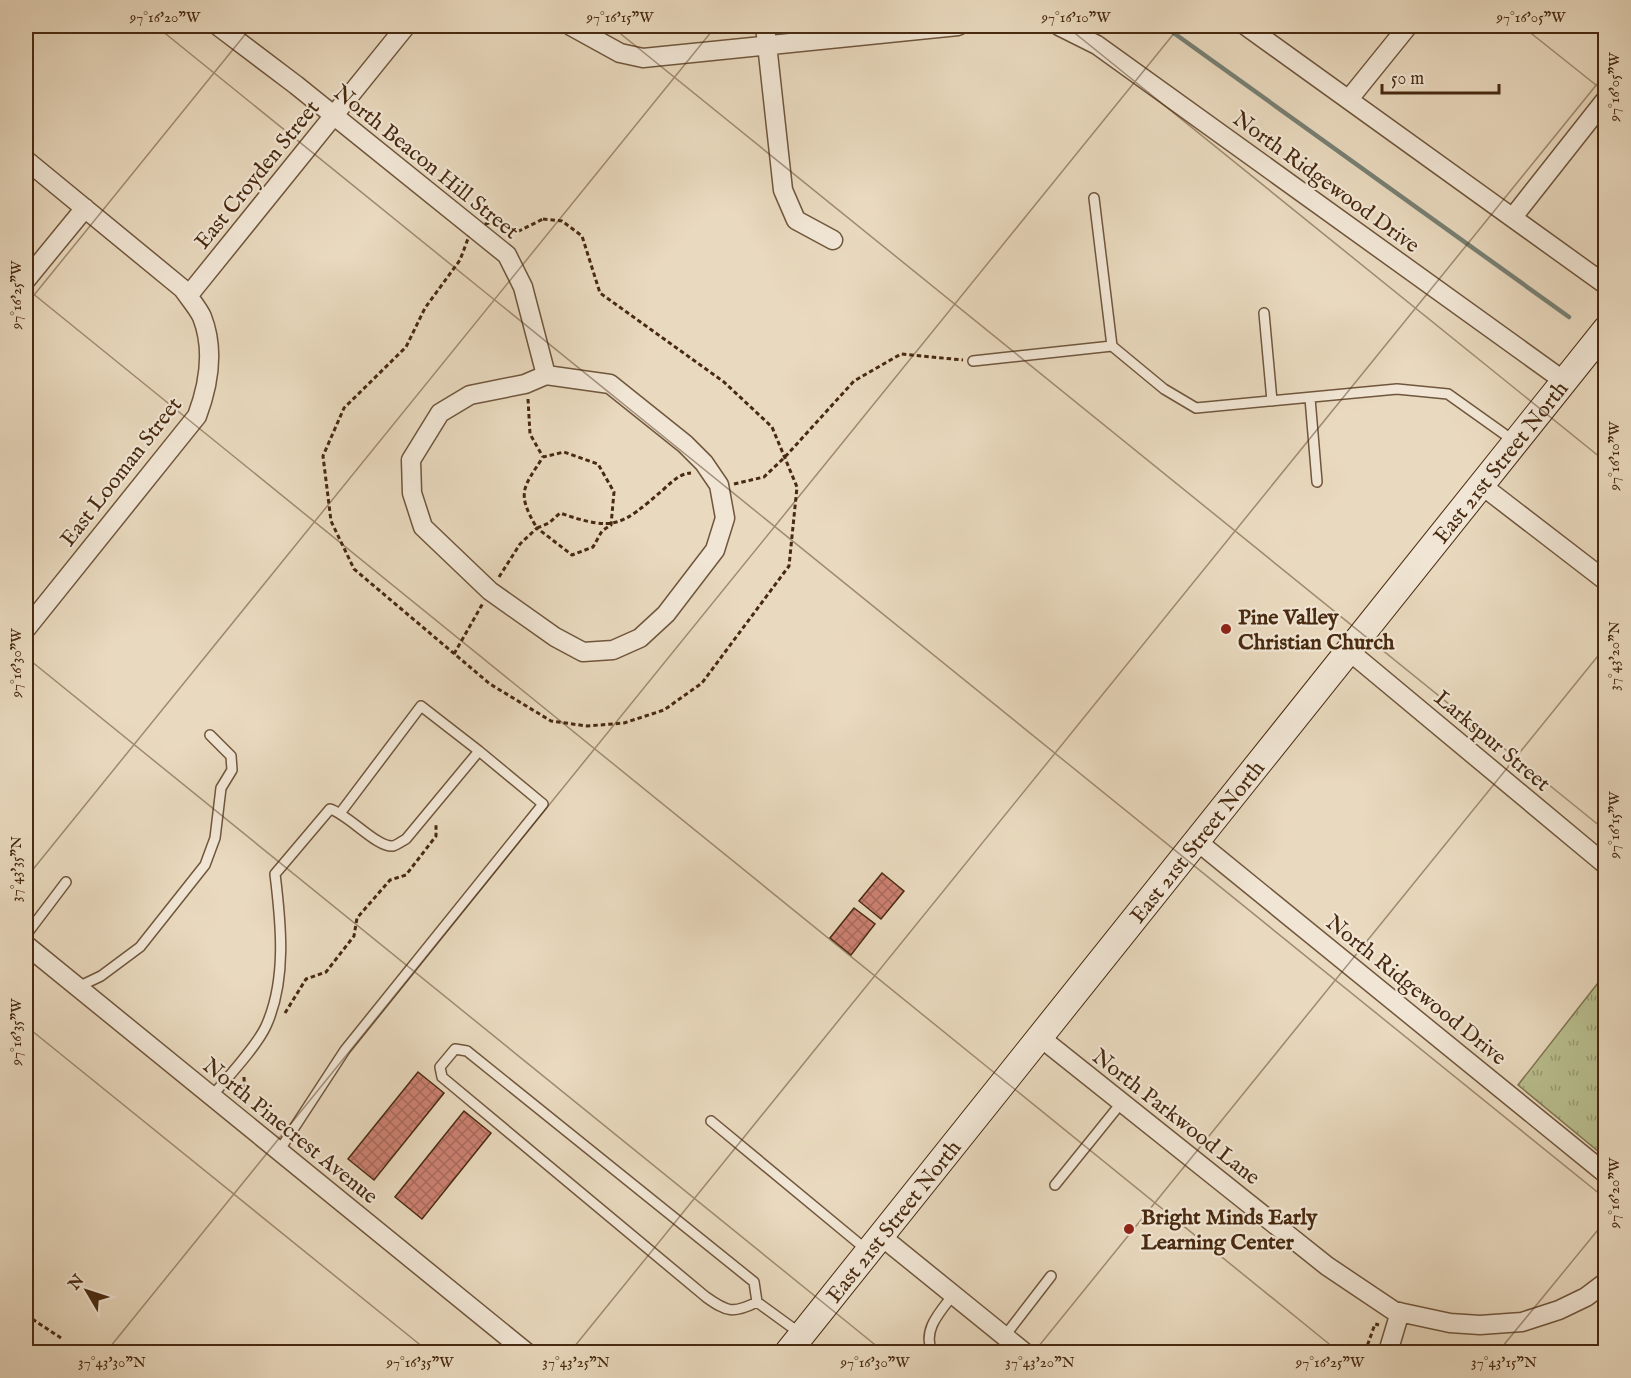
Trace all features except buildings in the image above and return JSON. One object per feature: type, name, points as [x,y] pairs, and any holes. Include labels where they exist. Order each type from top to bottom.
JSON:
[{"type":"main road","name":"East 21st Street North","points":[[795,1344],[1198,842],[1255,765],[1349,651],[1605,329]]},
{"type":"street","name":"North Beacon Hill Street","points":[[218,26],[507,255],[523,287],[546,375]]},
{"type":"street","name":"East Croyden Street","points":[[188,296],[406,26]]},
{"type":"street","points":[[571,26],[620,53],[643,58],[958,26]]},
{"type":"street","points":[[765,26],[783,190],[796,220],[833,240]]},
{"type":"street","name":"North Ridgewood Drive","points":[[1059,26],[1097,45],[1564,381]]},
{"type":"street","points":[[1245,26],[1350,99],[1605,285]]},
{"type":"street","points":[[1350,99],[1408,26]]},
{"type":"street","points":[[1513,217],[1605,99]]},
{"type":"street","points":[[26,160],[183,289],[188,296]]},
{"type":"street","points":[[26,280],[85,208]]},
{"type":"street","name":"East Looman Street","points":[[26,629],[197,416],[208,386],[209,353],[202,316],[188,296]]},
{"type":"street","points":[[546,375],[610,384],[685,444],[704,463],[719,485],[725,518],[715,550],[666,614],[640,638],[613,650],[583,652],[555,637],[490,591],[423,527],[412,493],[411,460],[440,413],[470,395],[525,384],[546,375]]},
{"type":"street","points":[[1480,484],[1605,581]]},
{"type":"street","name":"Larkspur Street","points":[[1349,651],[1605,865]]},
{"type":"street","name":"North Ridgewood Drive","points":[[1198,842],[1605,1174]]},
{"type":"street","name":"North Pinecrest Avenue","points":[[26,945],[526,1353]]},
{"type":"street","name":"North Parkwood Lane","points":[[1041,1038],[1328,1266],[1400,1312],[1449,1323],[1480,1325],[1522,1322],[1559,1310],[1586,1297],[1605,1282]]},
{"type":"street","points":[[876,1245],[953,1295],[1024,1353]]},
{"type":"street","points":[[1388,1353],[1400,1312]]},
{"type":"lane","points":[[1094,198],[1112,346],[1164,389],[1196,408],[1397,389],[1448,393],[1514,441]]},
{"type":"lane","points":[[1264,313],[1272,401]]},
{"type":"lane","points":[[973,362],[1112,346]]},
{"type":"lane","points":[[1310,398],[1317,482]]},
{"type":"lane","points":[[279,1150],[345,1050],[543,804],[421,706],[341,812]]},
{"type":"lane","points":[[78,987],[101,976],[141,947],[205,865],[215,838],[221,788],[232,770],[231,756],[210,735]]},
{"type":"lane","points":[[212,1096],[266,1028],[276,998],[281,960],[275,874],[330,809],[341,812],[383,845],[393,846],[406,840],[479,751]]},
{"type":"lane","points":[[26,935],[66,882]]},
{"type":"lane","points":[[757,1302],[739,1311],[721,1308],[706,1297],[442,1077],[440,1067],[455,1049],[467,1051],[754,1282],[757,1302],[795,1344]]},
{"type":"lane","points":[[1055,1185],[1122,1102]]},
{"type":"lane","points":[[711,1121],[876,1245]]},
{"type":"lane","points":[[1004,1337],[1051,1276]]},
{"type":"lane","points":[[932,1353],[928,1340],[930,1330],[953,1295]]},
{"type":"path","points":[[719,485],[740,484],[764,477],[854,381],[901,354],[973,362]]},
{"type":"path","points":[[525,384],[530,434],[543,457]]},
{"type":"path","points":[[611,525],[614,492],[598,464],[564,452],[543,457],[526,484],[524,506],[537,528],[572,555],[593,547],[602,531],[636,513],[680,475],[691,473],[695,480]]},
{"type":"path","points":[[454,654],[520,544],[537,528],[549,524],[560,513],[584,521],[611,525]]},
{"type":"path","points":[[281,1018],[306,979],[326,972],[354,936],[357,918],[390,880],[406,875],[436,836],[436,822]]},
{"type":"path","points":[[245,1105],[244,1077],[250,1067]]},
{"type":"path","points":[[26,1315],[61,1338]]},
{"type":"green space","points":[[1605,974],[1605,1157],[1518,1085]]},
{"type":"waterway","points":[[1164,26],[1569,317]]},
{"type":"place","name":"Pine Valley Christian Church","points":[[1226,629]]},
{"type":"place","name":"Bright Minds Early Learning Center","points":[[1129,1229]]}]
